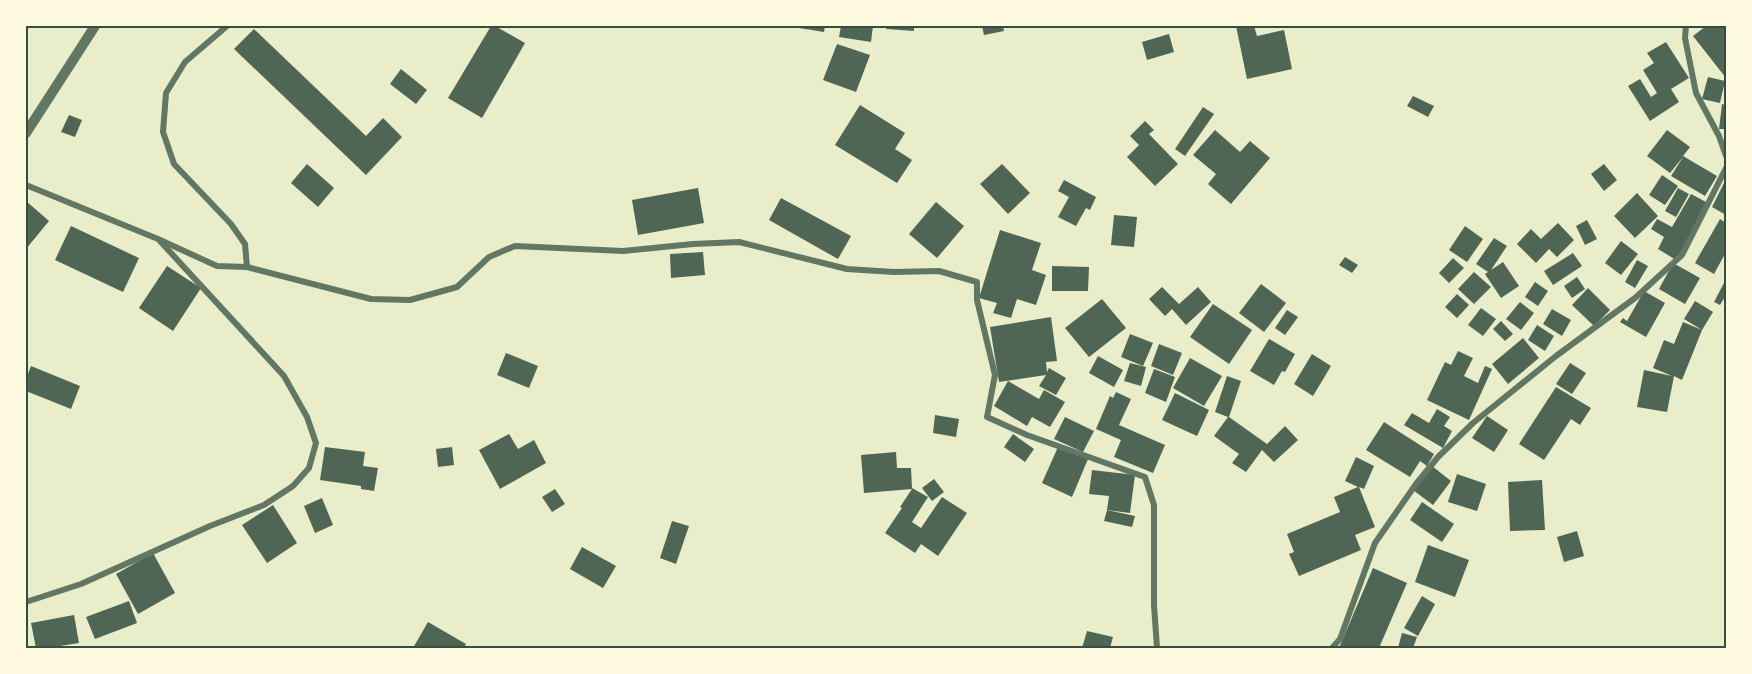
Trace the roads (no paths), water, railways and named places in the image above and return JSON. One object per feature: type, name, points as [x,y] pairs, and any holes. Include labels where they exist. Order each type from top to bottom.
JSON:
[{"type":"street","points":[[26,133],[95,26]]},
{"type":"street","points":[[227,26],[185,62],[166,93],[163,132],[174,164],[231,224],[245,244],[247,267]]},
{"type":"street","points":[[1686,26],[1685,38],[1696,93],[1719,136],[1726,156]]},
{"type":"street","points":[[1332,648],[1340,639],[1375,543],[1438,456],[1473,423],[1556,356],[1635,298],[1682,255],[1726,168]]},
{"type":"street","points":[[26,184],[158,238],[217,266],[247,267],[372,299],[410,300],[457,287],[489,257],[514,246],[622,252],[693,244],[739,242],[847,269],[894,272],[939,271],[977,282],[977,300],[995,375],[987,417],[1026,435],[1146,477],[1154,505],[1154,605],[1157,648]]},
{"type":"street","points":[[26,602],[81,584],[210,526],[264,505],[293,486],[309,468],[316,444],[307,417],[284,376],[158,238]]}]
